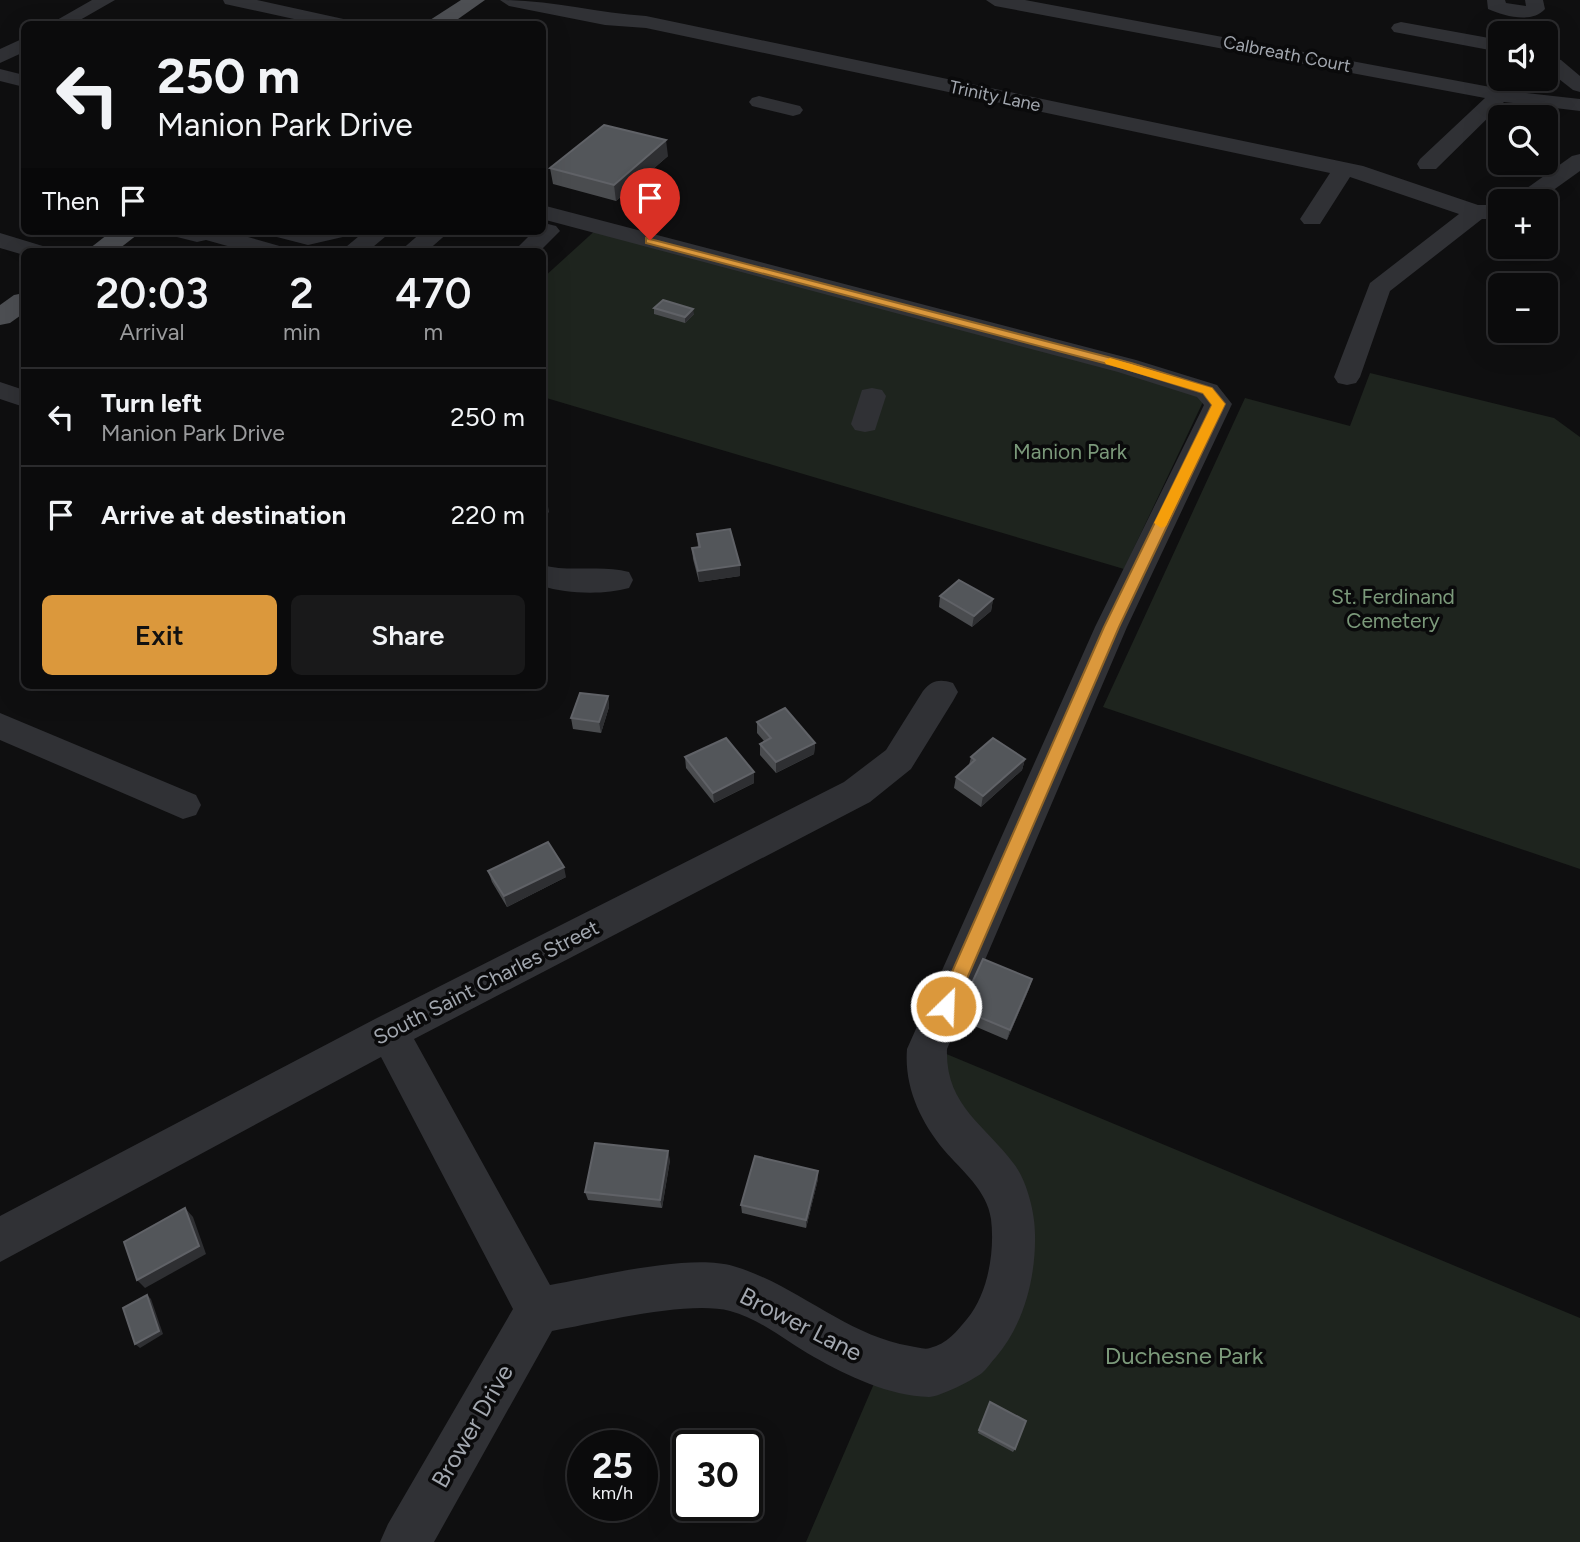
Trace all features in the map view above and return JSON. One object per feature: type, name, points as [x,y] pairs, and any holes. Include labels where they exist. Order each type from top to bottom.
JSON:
[{"type":"main road","points":[[442,21],[475,0]]},
{"type":"main road","points":[[104,248],[123,235]]},
{"type":"main road","points":[[0,317],[21,303]]},
{"type":"street","points":[[66,21],[106,0]]},
{"type":"street","points":[[232,0],[327,21]]},
{"type":"street","name":"Trinity Lane","points":[[509,0],[605,19],[646,22],[1344,169],[1488,212]]},
{"type":"street","name":"Calbreath Court","points":[[995,0],[1553,104],[1580,105]]},
{"type":"street","points":[[1496,0],[1495,5],[1500,8],[1523,12],[1536,9],[1534,0]]},
{"type":"street","points":[[1402,28],[1488,44]]},
{"type":"street","points":[[0,57],[21,46]]},
{"type":"street","points":[[1558,67],[1580,86]]},
{"type":"street","points":[[0,75],[21,79]]},
{"type":"street","points":[[1427,164],[1488,108],[1499,94]]},
{"type":"street","points":[[759,102],[793,110]]},
{"type":"street","points":[[1541,189],[1580,161]]},
{"type":"street","points":[[1311,219],[1344,169]]},
{"type":"street","points":[[1347,377],[1379,288],[1488,212]]},
{"type":"street","points":[[546,213],[814,284],[794,305]]},
{"type":"street","points":[[216,235],[261,248]]},
{"type":"street","points":[[296,235],[308,238],[321,235]]},
{"type":"street","points":[[529,248],[544,235]]},
{"type":"street","points":[[635,237],[631,255],[646,264]]},
{"type":"street","points":[[0,240],[25,248]]},
{"type":"street","name":"Brower Lane","points":[[538,1310],[688,1285],[731,1288],[777,1308],[832,1341],[882,1365],[932,1373],[966,1356],[994,1322],[1007,1286],[1013,1258],[1013,1217],[1000,1180],[957,1133],[930,1090],[926,1066],[927,1049],[1111,627],[1219,404],[1208,391],[1127,366],[814,284]]},
{"type":"street","points":[[0,390],[21,398]]},
{"type":"street","points":[[866,424],[872,396]]},
{"type":"street","points":[[546,576],[557,580],[618,580]]},
{"type":"street","name":"South Saint Charles Street","points":[[0,1240],[389,1032],[857,792],[886,771],[902,755],[923,715],[942,692]]},
{"type":"street","points":[[0,726],[183,805]]},
{"type":"street","points":[[389,1032],[538,1310]]},
{"type":"street","name":"Brower Drive","points":[[406,1542],[538,1310]]},
{"type":"green space","name":"Manion Park","points":[[599,227],[1210,387],[1124,569],[546,398],[546,275]]},
{"type":"green space","name":"St. Ferdinand Cemetery","points":[[1370,373],[1554,418],[1580,437],[1580,869],[1103,707],[1245,398],[1350,426]]},
{"type":"green space","name":"Duchesne Park","points":[[944,1053],[1580,1318],[1580,1542],[806,1542],[882,1365],[931,1373],[1013,1258],[957,1133]]},
{"type":"building","points":[[604,125],[666,140],[614,185],[550,168]]},
{"type":"building","points":[[663,300],[693,309],[685,317],[654,308]]},
{"type":"building","points":[[730,529],[740,565],[698,571],[692,548],[700,547],[697,534]]},
{"type":"building","points":[[959,580],[993,599],[974,616],[940,596]]},
{"type":"building","points":[[580,693],[608,696],[599,722],[571,718]]},
{"type":"building","points":[[785,708],[815,743],[776,762],[760,744],[771,738],[757,722]]},
{"type":"building","points":[[726,738],[754,772],[713,793],[685,757]]},
{"type":"building","points":[[993,738],[1025,759],[983,796],[956,777],[975,760],[971,757]]},
{"type":"building","points":[[548,842],[564,867],[504,896],[488,871]]},
{"type":"building","points":[[983,959],[1032,979],[1010,1030],[960,1009]]},
{"type":"building","points":[[595,1143],[668,1151],[660,1200],[585,1192]]},
{"type":"building","points":[[755,1156],[818,1171],[806,1220],[741,1205]]},
{"type":"building","points":[[185,1208],[199,1246],[137,1280],[124,1242]]},
{"type":"building","points":[[147,1295],[159,1331],[135,1344],[123,1308]]},
{"type":"building","points":[[990,1402],[1026,1421],[1015,1449],[979,1430]]},
{"type":"slow traffic","points":[[1110,361],[1208,391],[1219,404],[1161,523]]},
{"type":"route","points":[[650,240],[1127,366],[1208,391],[1219,404],[1111,627],[946,1006]]}]
